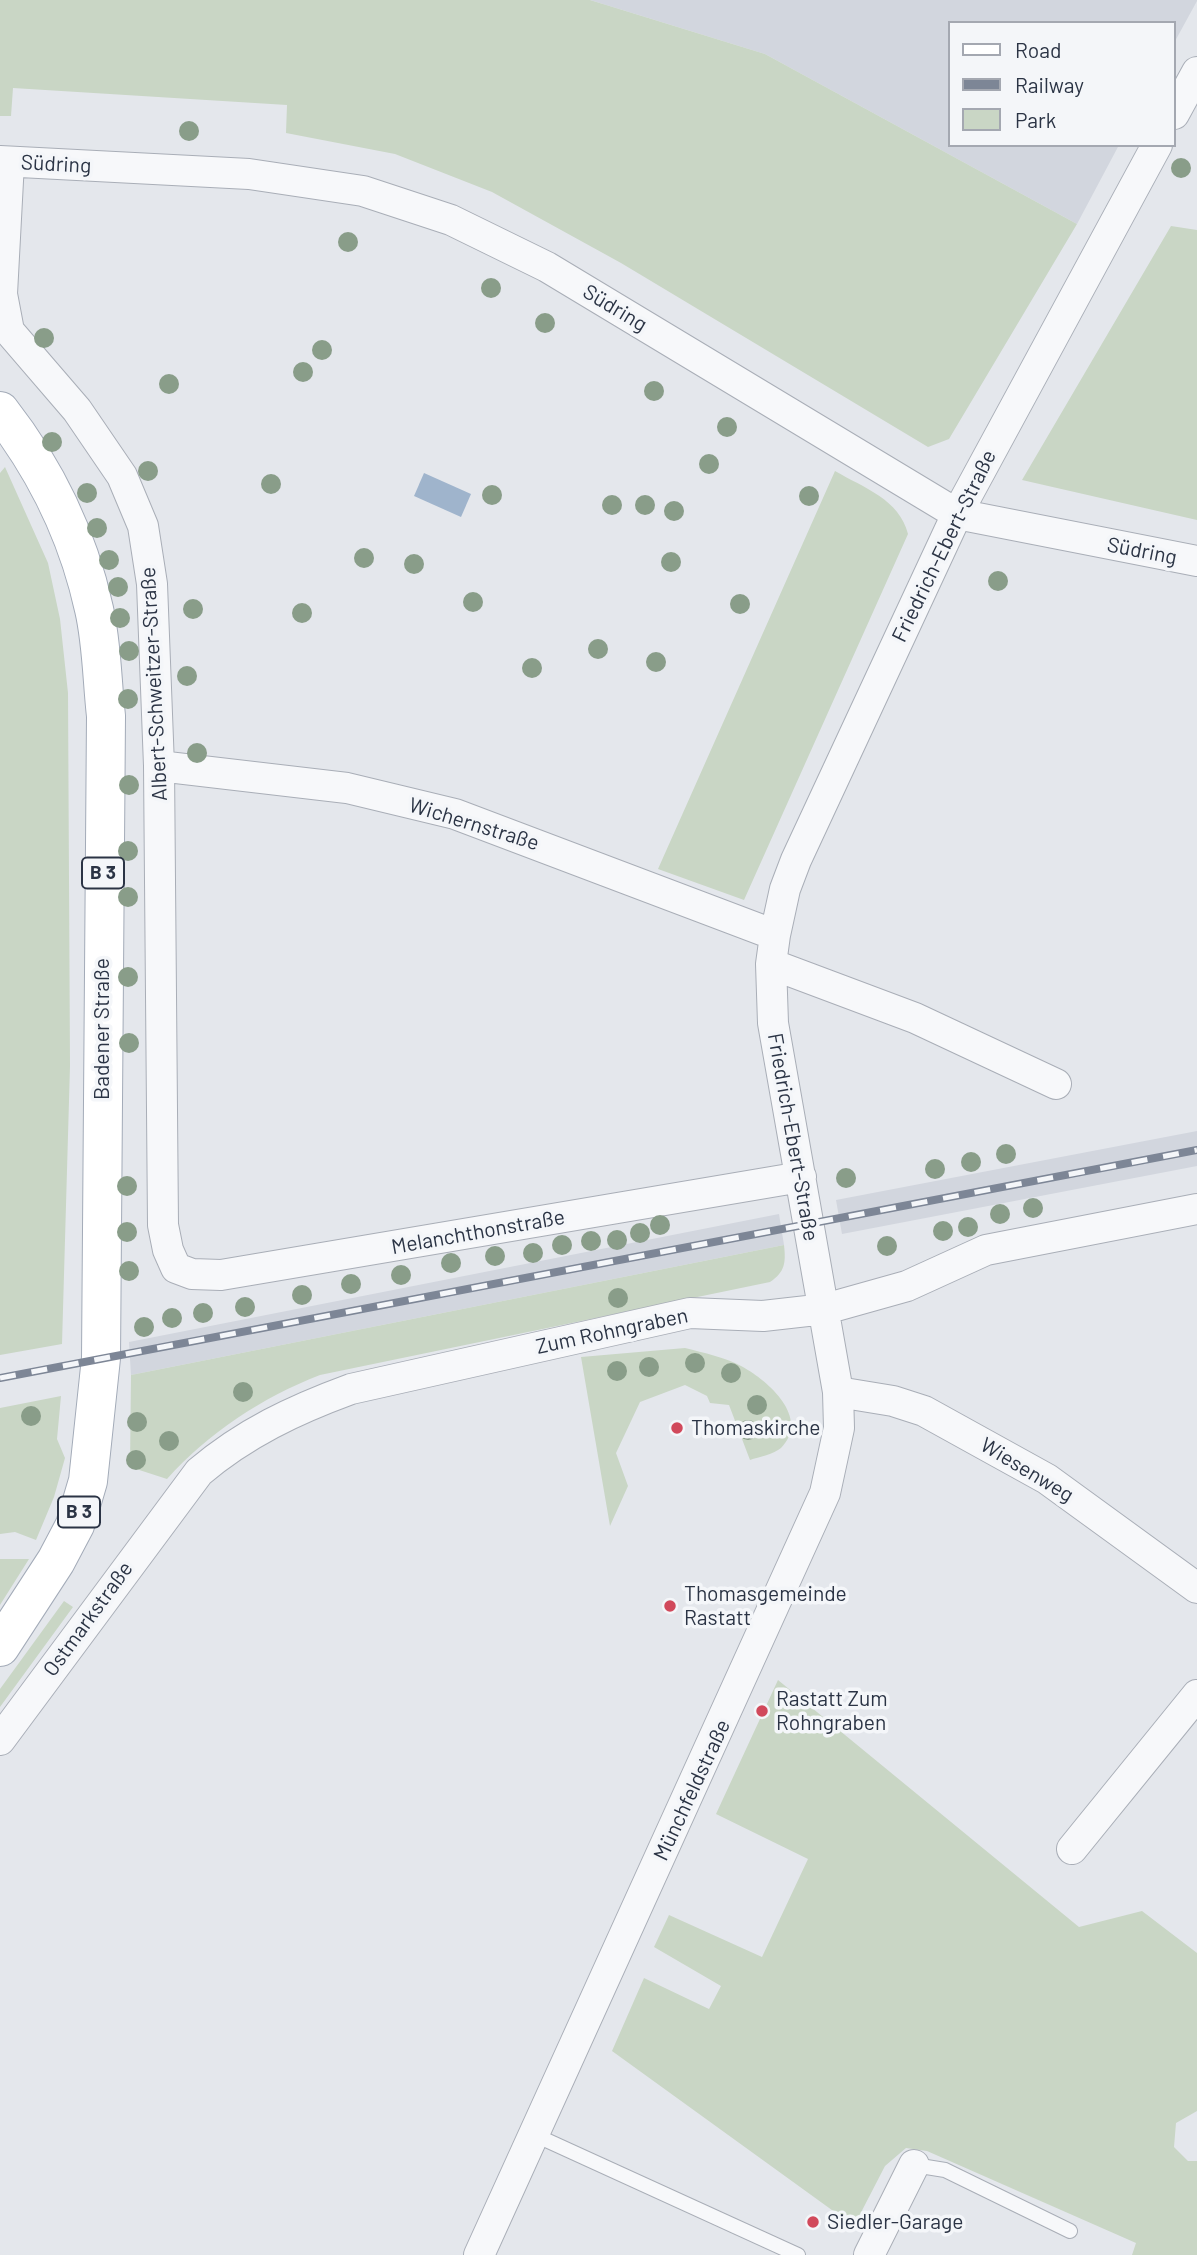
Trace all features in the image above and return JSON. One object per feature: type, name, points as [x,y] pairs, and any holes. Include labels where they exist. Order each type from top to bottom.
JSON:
[{"type":"main road","name":"Badener Straße","points":[[0,411],[17,433],[66,516],[95,610],[106,716],[101,1358],[94,1432],[88,1481],[75,1525],[35,1597],[0,1647]]},
{"type":"street","points":[[1176,110],[1197,72]]},
{"type":"street","name":"Friedrich-Ebert-Straße","points":[[825,1309],[773,1023],[773,949],[785,889],[957,514],[1156,147]]},
{"type":"street","name":"Südring","points":[[4,162],[248,174],[363,191],[451,220],[548,267],[957,514],[1197,561]]},
{"type":"street","name":"Albert-Schweitzer-Straße","points":[[4,162],[2,294],[9,331],[77,410],[122,476],[143,526],[152,584],[159,766],[163,1225],[168,1250]]},
{"type":"street","name":"Wichernstraße","points":[[159,766],[347,788],[456,814],[773,949]]},
{"type":"street","points":[[773,949],[1056,1084]]},
{"type":"street","name":"Melanchthonstraße","points":[[168,1250],[176,1268],[192,1275],[221,1275],[800,1177]]},
{"type":"street","name":"Zum Rohngraben","points":[[176,1499],[199,1472],[240,1440],[299,1408],[351,1389],[691,1313],[763,1316],[825,1309],[907,1286],[986,1250],[1197,1209]]},
{"type":"street","name":"Münchfeldstraße","points":[[479,2255],[811,1530],[825,1493],[839,1428],[838,1392],[825,1309]]},
{"type":"street","name":"Wiesenweg","points":[[838,1392],[893,1401],[924,1411],[1048,1479],[1197,1588]]},
{"type":"street","name":"Ostmarkstraße","points":[[0,1740],[176,1499]]},
{"type":"street","points":[[1072,1849],[1197,1695]]},
{"type":"street","points":[[869,2255],[915,2165]]},
{"type":"lane","points":[[535,2135],[798,2255]]},
{"type":"lane","points":[[915,2165],[945,2170],[1070,2231]]},
{"type":"shaded area","points":[[590,0],[1197,0],[1176,39],[1176,21],[948,21],[948,147],[1118,147],[1077,224],[765,54]]},
{"type":"shaded area","points":[[1197,1131],[1197,1166],[842,1234],[836,1200]]},
{"type":"shaded area","points":[[779,1214],[784,1245],[131,1375],[129,1342]]},
{"type":"green space","points":[[0,0],[590,0],[765,54],[1077,224],[949,439],[928,447],[621,263],[492,192],[395,154],[286,133],[287,105],[13,88],[11,116],[0,116]]},
{"type":"green space","points":[[1171,226],[1197,230],[1197,520],[1022,480]]},
{"type":"green space","points":[[5,467],[48,563],[60,619],[68,693],[70,1066],[62,1344],[0,1355],[0,473]]},
{"type":"green space","points":[[835,471],[889,503],[897,512],[908,534],[744,900],[658,869]]},
{"type":"green space","points":[[784,1245],[783,1266],[779,1275],[770,1282],[320,1375],[278,1394],[237,1418],[200,1446],[167,1479],[130,1467],[131,1375]]},
{"type":"green space","points":[[685,1348],[736,1364],[764,1381],[789,1413],[789,1436],[778,1450],[750,1460],[729,1405],[710,1403],[707,1396],[685,1385],[640,1402],[616,1453],[628,1486],[610,1526],[581,1357]]},
{"type":"green space","points":[[61,1396],[57,1439],[65,1458],[54,1497],[36,1540],[15,1532],[0,1534],[0,1408]]},
{"type":"green space","points":[[0,1559],[29,1559],[0,1605]]},
{"type":"green space","points":[[64,1601],[73,1607],[0,1707],[0,1689]]},
{"type":"green space","points":[[778,1680],[1079,1927],[1142,1911],[1197,1953],[1197,2111],[1176,2123],[1174,2147],[1188,2161],[1197,2161],[1197,2255],[1132,2255],[1136,2243],[927,2151],[906,2148],[885,2166],[854,2226],[612,2051],[644,1978],[709,2009],[721,1986],[654,1947],[669,1915],[762,1957],[808,1859],[716,1814]]},
{"type":"water","points":[[424,473],[471,494],[461,517],[414,496]]},
{"type":"railway","points":[[0,1378],[1197,1150]]},
{"type":"place","name":"Thomaskirche","points":[[677,1428]]},
{"type":"place","name":"Thomasgemeinde Rastatt","points":[[670,1606]]},
{"type":"place","name":"Rastatt Zum Rohngraben","points":[[762,1711]]},
{"type":"place","name":"Siedler-Garage","points":[[813,2222]]}]
